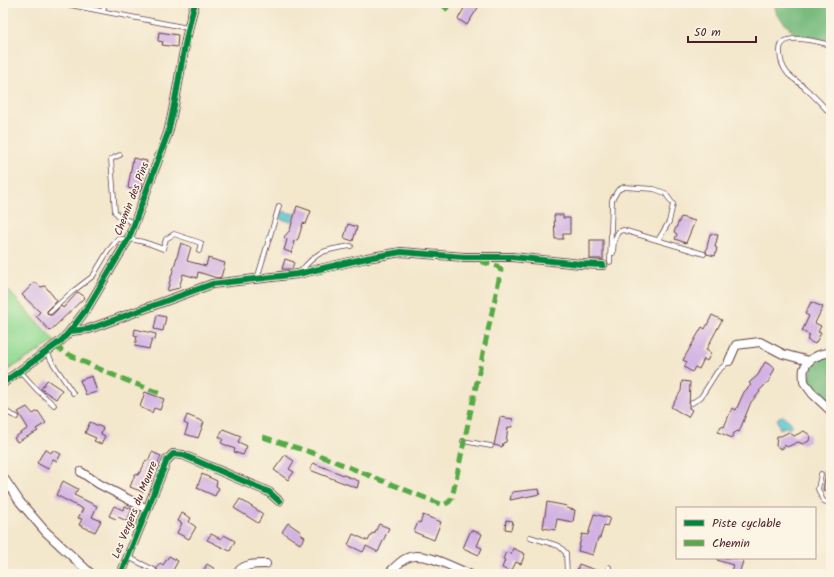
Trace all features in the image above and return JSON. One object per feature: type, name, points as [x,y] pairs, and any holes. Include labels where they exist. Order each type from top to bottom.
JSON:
[{"type":"street","name":"Chemin des Pins","points":[[3,383],[47,352],[61,341],[70,331],[88,307],[129,238],[168,134],[194,3]]},
{"type":"street","points":[[70,331],[89,329],[212,284],[257,280],[298,274],[367,258],[402,252],[464,257],[512,257],[581,264],[606,263]]},
{"type":"street","points":[[729,361],[736,345],[760,342],[783,354],[809,361]]},
{"type":"street","points":[[831,352],[819,354],[809,361],[804,368],[804,382],[813,394],[831,411]]},
{"type":"street","name":"Les Vergers du Mourre","points":[[121,574],[166,460],[173,454],[183,455],[269,492],[279,501]]},
{"type":"street","points":[[81,472],[99,484],[147,509]]},
{"type":"street","points":[[3,477],[20,502],[45,531],[91,574]]},
{"type":"street","points":[[388,574],[407,558],[420,556],[433,559],[468,574]]},
{"type":"street","points":[[236,574],[241,568],[255,564],[266,564]]},
{"type":"lane","points":[[60,3],[188,28]]},
{"type":"lane","points":[[103,11],[105,3]]},
{"type":"lane","points":[[831,45],[802,38],[785,41],[781,45],[780,50],[781,63],[789,74],[821,103],[831,115]]},
{"type":"lane","points":[[120,155],[111,159],[115,212],[119,216],[135,223]]},
{"type":"lane","points":[[606,263],[612,200],[618,190],[624,186],[654,189],[665,193],[672,204],[669,222],[658,240]]},
{"type":"lane","points":[[257,280],[279,206]]},
{"type":"lane","points":[[606,263],[612,256],[614,241],[618,232],[624,230],[704,254]]},
{"type":"lane","points":[[50,312],[72,292],[93,276],[108,251],[118,239],[129,238],[138,240],[163,249],[166,239],[174,234],[201,243],[200,251]]},
{"type":"lane","points":[[298,274],[310,261],[324,250],[351,246]]},
{"type":"lane","points":[[47,352],[73,393]]},
{"type":"lane","points":[[692,404],[701,397],[717,372],[729,361]]},
{"type":"lane","points":[[20,371],[37,390],[54,405]]},
{"type":"lane","points":[[3,406],[8,413],[17,417]]},
{"type":"lane","points":[[463,441],[491,446]]},
{"type":"lane","points":[[821,474],[818,489],[823,501],[831,503]]},
{"type":"lane","points":[[530,537],[560,546],[566,553],[567,574]]},
{"type":"lane","points":[[128,557],[154,570]]},
{"type":"lane","points":[[606,574],[609,567]]},
{"type":"green space","points":[[774,3],[831,3],[831,41],[795,34],[777,15]]},
{"type":"green space","points":[[3,285],[55,341],[3,373]]},
{"type":"green space","points":[[825,356],[831,357],[831,406],[810,383],[814,364]]},
{"type":"water","points":[[282,211],[298,215],[296,223],[280,219]]},
{"type":"water","points":[[783,416],[791,422],[792,425],[790,428],[785,427],[780,429],[777,420],[779,417]]},
{"type":"building","points":[[467,3],[481,3],[467,25],[458,19]]},
{"type":"building","points":[[159,32],[178,35],[177,47],[162,45],[163,42],[158,41]]},
{"type":"building","points":[[133,158],[147,161],[143,185],[140,192],[128,188]]},
{"type":"building","points":[[297,206],[311,211],[306,224],[303,223],[298,239],[293,242],[294,245],[292,253],[284,250],[287,240],[284,237],[290,230]]},
{"type":"building","points":[[554,215],[563,215],[563,218],[570,218],[570,234],[563,234],[563,239],[555,239]]},
{"type":"building","points":[[681,217],[695,221],[686,243],[675,239],[677,234],[674,232]]},
{"type":"building","points":[[348,224],[357,227],[353,241],[344,238]]},
{"type":"building","points":[[710,234],[718,235],[715,247],[717,248],[715,256],[707,254],[706,251]]},
{"type":"building","points":[[590,240],[603,240],[603,259],[590,259]]},
{"type":"building","points":[[181,243],[191,247],[187,261],[206,266],[208,258],[225,263],[221,277],[217,278],[198,272],[197,278],[183,274],[179,288],[167,291]]},
{"type":"building","points":[[285,259],[294,262],[292,269],[282,269]]},
{"type":"building","points":[[35,282],[41,287],[45,286],[57,301],[47,311],[49,315],[52,315],[61,306],[63,308],[78,292],[85,297],[50,331],[36,316],[40,312],[22,295]]},
{"type":"building","points":[[811,302],[823,307],[815,323],[821,326],[818,332],[821,333],[815,344],[807,340],[810,335],[802,331],[809,316],[805,314]]},
{"type":"building","points":[[157,315],[166,317],[163,331],[154,329]]},
{"type":"building","points":[[712,315],[722,320],[706,350],[711,353],[707,361],[704,359],[699,369],[695,367],[692,372],[684,367],[687,362],[683,360],[702,327],[705,329]]},
{"type":"building","points":[[135,329],[156,334],[155,340],[152,339],[149,349],[135,346],[137,336],[134,335]]},
{"type":"building","points":[[765,362],[775,368],[769,381],[751,402],[739,432],[737,431],[734,433],[732,438],[718,432],[721,426],[724,427],[732,408],[736,410],[744,392],[751,385],[749,383],[758,375]]},
{"type":"building","points":[[92,376],[97,392],[86,395],[80,380]]},
{"type":"building","points":[[47,380],[62,390],[56,399],[41,389]]},
{"type":"building","points":[[682,381],[690,382],[689,408],[692,410],[688,417],[671,407],[681,391]]},
{"type":"building","points":[[145,392],[164,399],[160,410],[154,408],[152,413],[140,407]]},
{"type":"building","points":[[27,407],[33,414],[38,411],[46,423],[36,429],[38,431],[17,442],[14,438],[28,428],[18,412]]},
{"type":"building","points":[[187,415],[204,422],[198,438],[185,434],[188,425],[184,423]]},
{"type":"building","points":[[500,417],[513,419],[512,427],[508,427],[506,442],[503,443],[502,447],[494,445]]},
{"type":"building","points":[[90,422],[103,428],[101,434],[105,436],[101,444],[94,441],[96,438],[85,433]]},
{"type":"building","points":[[223,429],[241,436],[238,442],[247,446],[243,455],[234,452],[235,449],[221,443],[223,439],[219,437]]},
{"type":"building","points":[[804,431],[810,435],[809,441],[803,444],[798,442],[787,447],[785,445],[782,449],[776,446],[777,436],[781,436],[789,432],[794,436]]},
{"type":"building","points":[[45,449],[51,453],[53,450],[61,454],[57,461],[53,459],[48,469],[37,463]]},
{"type":"building","points":[[152,452],[161,456],[150,483],[147,482],[143,492],[130,487],[135,474],[138,475],[146,460],[148,461]]},
{"type":"building","points":[[285,455],[294,461],[289,469],[294,472],[288,480],[274,470]]},
{"type":"building","points":[[313,463],[359,481],[357,488],[310,470]]},
{"type":"building","points":[[827,466],[831,466],[831,491],[823,490]]},
{"type":"building","points":[[202,474],[217,481],[216,486],[219,488],[215,496],[197,488]]},
{"type":"building","points":[[63,481],[78,489],[74,495],[97,506],[92,517],[101,521],[95,532],[79,525],[82,519],[78,518],[83,509],[56,495]]},
{"type":"building","points":[[539,489],[540,494],[510,500],[512,492]]},
{"type":"building","points":[[240,499],[263,514],[258,523],[234,508]]},
{"type":"building","points":[[547,502],[567,506],[566,508],[575,510],[573,522],[557,519],[555,530],[543,528]]},
{"type":"building","points":[[114,506],[123,510],[125,506],[132,509],[127,521],[118,517],[116,519],[109,516]]},
{"type":"building","points":[[182,513],[191,518],[189,522],[196,527],[189,539],[177,533],[182,523],[178,521]]},
{"type":"building","points":[[594,514],[610,518],[607,526],[604,525],[600,538],[598,538],[593,555],[578,551],[582,534],[588,535]]},
{"type":"building","points":[[423,515],[441,522],[434,540],[414,532]]},
{"type":"building","points":[[506,520],[513,521],[511,530],[505,529]]},
{"type":"building","points":[[288,523],[301,532],[300,534],[305,537],[300,544],[282,532]]},
{"type":"building","points":[[379,524],[389,528],[378,552],[366,546],[363,552],[348,545],[353,534],[368,541],[372,533],[374,534]]},
{"type":"building","points":[[471,530],[482,534],[477,546],[482,548],[479,555],[463,548]]},
{"type":"building","points":[[211,534],[221,539],[224,535],[235,541],[230,551],[207,540]]},
{"type":"building","points":[[513,548],[525,554],[521,564],[516,562],[511,572],[502,568],[505,560],[503,559],[506,552],[511,554]]},
{"type":"building","points":[[169,556],[178,561],[171,574],[154,574],[157,572],[157,568],[160,563],[163,565]]},
{"type":"building","points":[[744,559],[739,574],[731,571],[733,565],[717,560]]},
{"type":"building","points":[[207,564],[215,569],[212,574],[202,574]]},
{"type":"building","points":[[579,564],[603,573],[603,574],[576,574]]},
{"type":"waterway","points":[[3,372],[7,369]]},
{"type":"marked path","points":[[441,3],[451,13]]},
{"type":"marked path","points":[[263,437],[316,454],[443,505],[449,502],[452,498],[501,270],[497,266],[475,260]]},
{"type":"marked path","points":[[54,346],[93,366],[162,394]]},
{"type":"cycle path","points":[[3,383],[61,341],[70,331],[88,307],[129,238],[168,133],[187,35],[195,3]]},
{"type":"cycle path","points":[[70,331],[89,329],[212,284],[298,274],[367,258],[401,252],[464,257],[512,257],[603,265]]},
{"type":"cycle path","points":[[121,574],[167,460],[173,454],[183,455],[269,492],[279,501]]}]
